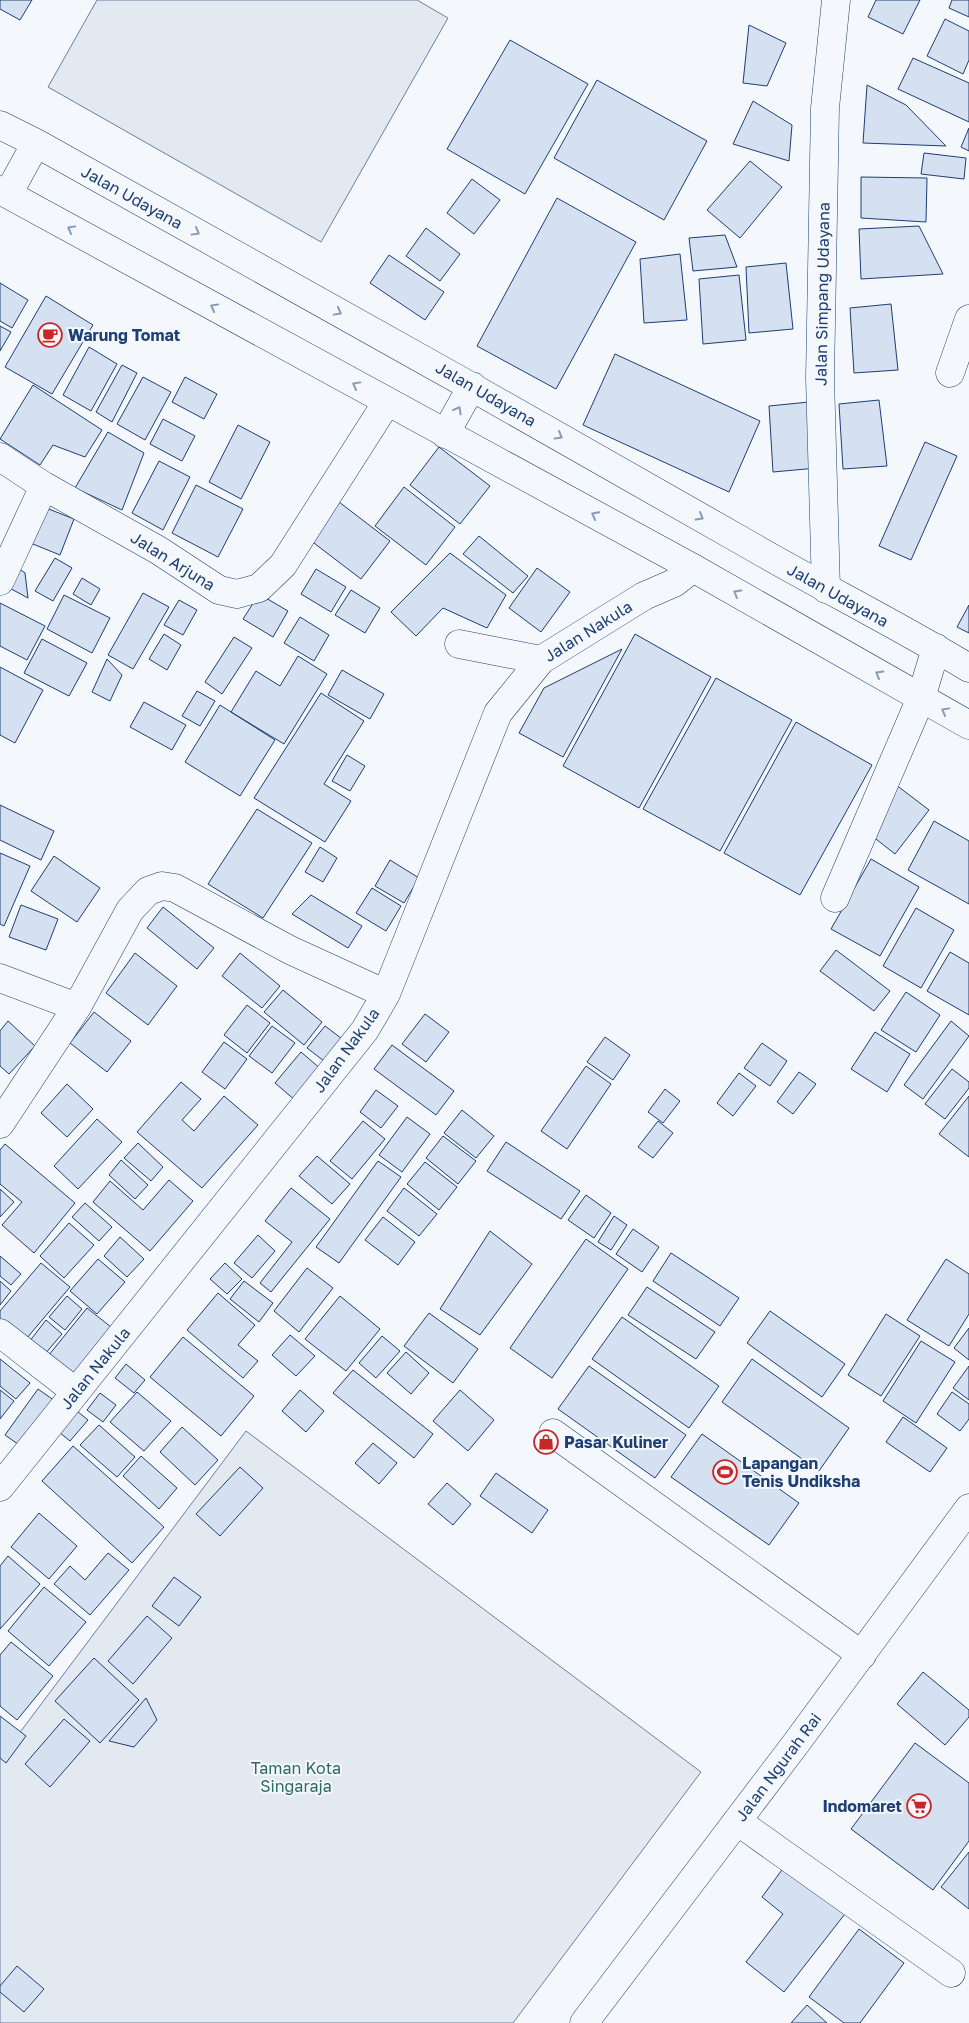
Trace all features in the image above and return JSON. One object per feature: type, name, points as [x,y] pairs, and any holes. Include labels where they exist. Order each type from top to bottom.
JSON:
[{"type":"main road","name":"Jalan Simpang Udayana","points":[[826,589],[820,378],[825,108],[836,0]]},
{"type":"main road","name":"Jalan Udayana","points":[[0,125],[36,143],[472,386],[826,589],[936,648],[969,668]]},
{"type":"main road","points":[[36,143],[4,192],[693,568],[969,725]]},
{"type":"main road","points":[[950,373],[969,319]]},
{"type":"main road","points":[[445,434],[472,386]]},
{"type":"main road","name":"Jalan Arjuna","points":[[0,457],[44,486],[158,550],[219,590],[237,594],[259,588],[283,565],[387,402]]},
{"type":"main road","points":[[0,581],[44,486]]},
{"type":"main road","name":"Jalan Nakula","points":[[0,1487],[365,1030],[386,994],[498,713],[541,660],[644,596],[674,583],[693,568]]},
{"type":"main road","points":[[459,644],[541,660]]},
{"type":"main road","points":[[835,898],[921,698],[936,648]]},
{"type":"main road","points":[[0,1124],[77,1007],[130,910],[148,891],[162,886],[175,888],[290,950],[386,994]]},
{"type":"main road","points":[[0,978],[77,1007]]},
{"type":"main road","points":[[0,1333],[76,1392]]},
{"type":"main road","points":[[552,1433],[862,1655]]},
{"type":"main road","name":"Jalan Ngurah Rai","points":[[584,2023],[862,1655],[969,1508]]},
{"type":"main road","points":[[737,1821],[951,1973]]},
{"type":"green space","points":[[97,0],[417,0],[448,18],[321,242],[48,87]]},
{"type":"green space","name":"Taman Kota Singaraja","points":[[246,1431],[701,1772],[513,2023],[0,2023],[0,1759]]},
{"type":"building","points":[[0,0],[32,0],[20,20],[0,9]]},
{"type":"building","points":[[876,0],[920,0],[903,34],[868,17]]},
{"type":"building","points":[[952,0],[969,0],[969,17],[949,8]]},
{"type":"building","points":[[945,19],[969,31],[969,60],[963,74],[927,56]]},
{"type":"building","points":[[749,25],[786,43],[767,86],[743,83]]},
{"type":"building","points":[[510,40],[588,84],[525,194],[447,149]]},
{"type":"building","points":[[913,58],[969,83],[969,122],[898,89]]},
{"type":"building","points":[[597,80],[707,141],[664,220],[554,158]]},
{"type":"building","points":[[867,85],[906,105],[946,146],[863,143]]},
{"type":"building","points":[[753,101],[792,125],[789,161],[733,144]]},
{"type":"building","points":[[969,128],[969,151],[961,147]]},
{"type":"building","points":[[924,153],[966,158],[964,179],[921,174]]},
{"type":"building","points":[[750,161],[782,187],[740,238],[707,210]]},
{"type":"building","points":[[861,177],[927,178],[926,222],[861,218]]},
{"type":"building","points":[[472,179],[500,200],[474,234],[447,213]]},
{"type":"building","points":[[557,198],[636,242],[556,389],[477,346]]},
{"type":"building","points":[[919,226],[943,274],[861,279],[859,229]]},
{"type":"building","points":[[426,228],[460,254],[440,281],[406,256]]},
{"type":"building","points":[[725,235],[737,267],[693,271],[689,238]]},
{"type":"building","points":[[680,254],[687,320],[644,323],[640,259]]},
{"type":"building","points":[[389,255],[444,292],[425,320],[370,283]]},
{"type":"building","points":[[786,263],[793,329],[749,333],[746,267]]},
{"type":"building","points":[[739,275],[746,340],[703,344],[699,279]]},
{"type":"building","points":[[0,283],[28,300],[12,328],[0,321]]},
{"type":"building","points":[[46,296],[93,325],[52,394],[5,367]]},
{"type":"building","points":[[891,304],[898,370],[854,373],[850,308]]},
{"type":"building","points":[[0,326],[11,332],[0,351]]},
{"type":"building","points":[[89,347],[117,364],[91,411],[63,395]]},
{"type":"building","points":[[615,354],[760,421],[729,492],[583,425]]},
{"type":"building","points":[[122,365],[137,373],[112,422],[96,412]]},
{"type":"building","points":[[143,377],[171,392],[145,440],[117,424]]},
{"type":"building","points":[[185,377],[217,394],[204,419],[172,402]]},
{"type":"building","points":[[33,385],[102,430],[85,457],[53,445],[40,465],[0,439]]},
{"type":"building","points":[[879,400],[887,466],[843,469],[839,404]]},
{"type":"building","points":[[809,402],[817,468],[773,472],[769,406]]},
{"type":"building","points":[[163,419],[195,436],[182,461],[150,444]]},
{"type":"building","points":[[238,425],[270,442],[241,499],[209,482]]},
{"type":"building","points":[[108,432],[144,453],[122,510],[75,488]]},
{"type":"building","points":[[925,442],[957,456],[911,560],[879,546]]},
{"type":"building","points":[[439,447],[490,486],[460,524],[410,485]]},
{"type":"building","points":[[159,461],[190,477],[163,530],[132,513]]},
{"type":"building","points":[[196,485],[243,509],[218,557],[172,533]]},
{"type":"building","points":[[404,487],[455,527],[426,565],[375,526]]},
{"type":"building","points":[[339,502],[390,541],[361,579],[310,540]]},
{"type":"building","points":[[41,506],[74,519],[60,555],[28,542]]},
{"type":"building","points":[[479,536],[528,576],[513,593],[463,554]]},
{"type":"building","points":[[450,553],[506,595],[487,628],[443,608],[416,636],[391,612]]},
{"type":"building","points":[[55,558],[72,568],[53,601],[35,591]]},
{"type":"building","points":[[12,564],[25,573],[28,598],[2,584]]},
{"type":"building","points":[[537,568],[570,592],[541,632],[509,608]]},
{"type":"building","points":[[316,569],[346,587],[331,612],[301,594]]},
{"type":"building","points":[[82,578],[100,589],[91,605],[73,594]]},
{"type":"building","points":[[351,590],[380,608],[365,633],[335,615]]},
{"type":"building","points":[[143,593],[169,607],[133,669],[108,655]]},
{"type":"building","points":[[259,594],[288,611],[273,637],[243,619]]},
{"type":"building","points":[[64,595],[110,618],[92,653],[47,629]]},
{"type":"building","points":[[179,600],[197,610],[183,635],[164,625]]},
{"type":"building","points":[[0,603],[45,626],[27,660],[0,646]]},
{"type":"building","points":[[969,605],[969,633],[957,627]]},
{"type":"building","points":[[300,617],[329,635],[314,661],[284,643]]},
{"type":"building","points":[[164,634],[181,645],[167,670],[149,659]]},
{"type":"building","points":[[635,634],[711,677],[639,808],[563,766]]},
{"type":"building","points":[[234,637],[252,648],[222,694],[205,682]]},
{"type":"building","points":[[42,639],[87,663],[69,696],[24,673]]},
{"type":"building","points":[[622,649],[563,757],[519,733],[544,688]]},
{"type":"building","points":[[298,656],[327,674],[284,744],[231,712],[256,671],[280,686]]},
{"type":"building","points":[[107,659],[122,675],[110,701],[92,692]]},
{"type":"building","points":[[0,667],[43,690],[15,743],[0,735]]},
{"type":"building","points":[[342,670],[384,694],[370,719],[328,695]]},
{"type":"building","points":[[716,678],[792,720],[720,851],[643,809]]},
{"type":"building","points":[[197,691],[215,701],[200,726],[182,716]]},
{"type":"building","points":[[321,693],[364,721],[324,784],[351,801],[325,842],[254,798]]},
{"type":"building","points":[[144,702],[186,725],[172,750],[130,727]]},
{"type":"building","points":[[220,705],[275,740],[240,796],[185,762]]},
{"type":"building","points":[[796,722],[872,765],[800,895],[724,853]]},
{"type":"building","points":[[347,755],[365,766],[350,791],[332,781]]},
{"type":"building","points":[[887,778],[929,810],[895,854],[867,832]]},
{"type":"building","points":[[0,805],[54,831],[41,860],[0,840]]},
{"type":"building","points":[[257,809],[312,843],[263,918],[208,884]]},
{"type":"building","points":[[934,821],[969,841],[969,904],[908,870]]},
{"type":"building","points":[[320,847],[337,858],[323,882],[305,872]]},
{"type":"building","points":[[0,853],[30,866],[4,926],[0,924]]},
{"type":"building","points":[[54,856],[100,888],[77,922],[31,891]]},
{"type":"building","points":[[871,859],[919,887],[880,956],[831,929]]},
{"type":"building","points":[[390,860],[419,878],[404,903],[375,886]]},
{"type":"building","points":[[372,888],[401,906],[386,931],[356,913]]},
{"type":"building","points":[[311,895],[362,926],[348,948],[292,914]]},
{"type":"building","points":[[21,905],[58,919],[46,950],[9,937]]},
{"type":"building","points":[[163,907],[214,948],[197,969],[147,928]]},
{"type":"building","points":[[916,908],[954,930],[921,988],[883,966]]},
{"type":"building","points":[[836,950],[890,991],[874,1011],[820,971]]},
{"type":"building","points":[[950,952],[969,963],[969,1015],[927,991]]},
{"type":"building","points":[[135,953],[177,986],[148,1025],[106,993]]},
{"type":"building","points":[[240,953],[280,986],[262,1008],[222,976]]},
{"type":"building","points":[[283,990],[322,1022],[304,1045],[264,1012]]},
{"type":"building","points":[[906,992],[940,1015],[916,1052],[881,1030]]},
{"type":"building","points":[[247,1005],[270,1023],[247,1053],[224,1035]]},
{"type":"building","points":[[94,1012],[131,1041],[107,1072],[70,1043]]},
{"type":"building","points":[[425,1014],[449,1032],[426,1062],[402,1044]]},
{"type":"building","points":[[8,1021],[35,1046],[9,1074],[0,1066],[0,1031]]},
{"type":"building","points":[[951,1021],[969,1036],[923,1099],[904,1085]]},
{"type":"building","points":[[272,1026],[295,1043],[272,1073],[249,1056]]},
{"type":"building","points":[[325,1026],[341,1038],[324,1061],[307,1048]]},
{"type":"building","points":[[875,1032],[910,1054],[887,1092],[851,1069]]},
{"type":"building","points":[[605,1037],[630,1055],[613,1080],[587,1062]]},
{"type":"building","points":[[224,1042],[247,1059],[225,1089],[202,1072]]},
{"type":"building","points":[[762,1043],[787,1061],[770,1086],[744,1068]]},
{"type":"building","points":[[392,1045],[454,1091],[436,1115],[374,1069]]},
{"type":"building","points":[[301,1052],[322,1070],[296,1101],[275,1083]]},
{"type":"building","points":[[586,1066],[611,1084],[567,1149],[541,1131]]},
{"type":"building","points":[[952,1069],[969,1082],[969,1088],[945,1119],[925,1104]]},
{"type":"building","points":[[799,1072],[816,1084],[793,1114],[777,1102]]},
{"type":"building","points":[[739,1073],[756,1086],[733,1116],[717,1103]]},
{"type":"building","points":[[181,1082],[201,1099],[182,1120],[194,1131],[224,1096],[258,1125],[202,1188],[137,1132]]},
{"type":"building","points":[[67,1084],[93,1109],[67,1137],[41,1113]]},
{"type":"building","points":[[665,1089],[680,1101],[663,1123],[648,1112]]},
{"type":"building","points":[[376,1090],[398,1106],[381,1128],[360,1112]]},
{"type":"building","points":[[969,1096],[969,1157],[939,1134]]},
{"type":"building","points":[[462,1110],[494,1136],[476,1158],[444,1133]]},
{"type":"building","points":[[407,1117],[430,1134],[402,1172],[379,1155]]},
{"type":"building","points":[[97,1119],[122,1142],[78,1189],[54,1166]]},
{"type":"building","points":[[363,1121],[385,1139],[352,1179],[330,1161]]},
{"type":"building","points":[[658,1121],[673,1133],[653,1158],[638,1147]]},
{"type":"building","points":[[443,1136],[476,1161],[458,1184],[426,1158]]},
{"type":"building","points":[[506,1142],[580,1191],[561,1219],[487,1171]]},
{"type":"building","points":[[138,1143],[163,1167],[151,1181],[124,1158]]},
{"type":"building","points":[[5,1144],[75,1203],[34,1253],[2,1225],[22,1202],[0,1184],[0,1150]]},
{"type":"building","points":[[317,1156],[350,1184],[332,1204],[299,1176]]},
{"type":"building","points":[[121,1160],[148,1185],[135,1199],[109,1175]]},
{"type":"building","points":[[378,1161],[401,1177],[339,1263],[316,1247]]},
{"type":"building","points":[[425,1162],[457,1187],[439,1210],[407,1184]]},
{"type":"building","points":[[169,1180],[193,1201],[150,1251],[93,1202],[110,1181],[143,1210]]},
{"type":"building","points":[[291,1188],[330,1219],[271,1292],[260,1283],[292,1242],[265,1221]]},
{"type":"building","points":[[404,1188],[437,1214],[419,1236],[387,1211]]},
{"type":"building","points":[[0,1189],[14,1202],[0,1217]]},
{"type":"building","points":[[586,1195],[611,1213],[594,1238],[568,1220]]},
{"type":"building","points":[[85,1203],[112,1227],[99,1241],[72,1217]]},
{"type":"building","points":[[614,1216],[627,1225],[611,1250],[598,1242]]},
{"type":"building","points":[[383,1217],[415,1242],[398,1265],[365,1240]]},
{"type":"building","points":[[69,1223],[94,1245],[64,1278],[40,1256]]},
{"type":"building","points":[[633,1229],[659,1247],[642,1272],[616,1254]]},
{"type":"building","points":[[490,1231],[532,1264],[480,1335],[440,1309]]},
{"type":"building","points":[[258,1235],[275,1251],[252,1278],[234,1263]]},
{"type":"building","points":[[120,1237],[144,1259],[127,1277],[104,1256]]},
{"type":"building","points":[[586,1239],[628,1269],[552,1378],[510,1348]]},
{"type":"building","points":[[671,1253],[739,1298],[720,1326],[653,1281]]},
{"type":"building","points":[[0,1256],[21,1274],[11,1285],[0,1276]]},
{"type":"building","points":[[98,1259],[125,1282],[97,1314],[70,1291]]},
{"type":"building","points":[[946,1259],[969,1274],[969,1314],[949,1346],[907,1320]]},
{"type":"building","points":[[41,1263],[70,1287],[21,1345],[0,1327],[0,1311]]},
{"type":"building","points":[[225,1263],[242,1279],[227,1294],[210,1279]]},
{"type":"building","points":[[307,1268],[333,1288],[299,1332],[274,1311]]},
{"type":"building","points":[[0,1281],[11,1291],[0,1305]]},
{"type":"building","points":[[244,1281],[273,1303],[259,1322],[230,1299]]},
{"type":"building","points":[[647,1287],[715,1332],[696,1359],[628,1315]]},
{"type":"building","points":[[218,1293],[255,1325],[238,1345],[258,1361],[243,1378],[187,1330]]},
{"type":"building","points":[[67,1296],[82,1309],[65,1330],[49,1317]]},
{"type":"building","points":[[340,1296],[380,1329],[346,1371],[305,1339]]},
{"type":"building","points":[[87,1308],[116,1331],[72,1383],[44,1361]]},
{"type":"building","points":[[770,1311],[845,1364],[822,1397],[747,1343]]},
{"type":"building","points":[[429,1313],[478,1349],[453,1383],[404,1346]]},
{"type":"building","points":[[886,1314],[920,1336],[881,1396],[848,1375]]},
{"type":"building","points":[[622,1317],[719,1386],[689,1428],[592,1359]]},
{"type":"building","points":[[46,1320],[62,1334],[44,1355],[29,1342]]},
{"type":"building","points":[[969,1328],[969,1360],[954,1348]]},
{"type":"building","points":[[290,1335],[315,1356],[296,1376],[272,1355]]},
{"type":"building","points":[[382,1336],[400,1351],[376,1378],[359,1363]]},
{"type":"building","points":[[183,1337],[254,1396],[221,1436],[150,1377]]},
{"type":"building","points":[[921,1341],[955,1362],[916,1423],[883,1401]]},
{"type":"building","points":[[406,1352],[429,1373],[411,1394],[387,1373]]},
{"type":"building","points":[[0,1359],[30,1383],[16,1399],[0,1386]]},
{"type":"building","points":[[752,1359],[849,1428],[819,1471],[722,1402]]},
{"type":"building","points":[[126,1364],[145,1380],[134,1393],[115,1378]]},
{"type":"building","points":[[589,1366],[686,1435],[655,1478],[558,1409]]},
{"type":"building","points":[[969,1366],[969,1400],[953,1388]]},
{"type":"building","points":[[353,1370],[433,1434],[414,1458],[333,1393]]},
{"type":"building","points":[[38,1389],[55,1401],[22,1447],[5,1435]]},
{"type":"building","points":[[0,1390],[14,1401],[0,1419]]},
{"type":"building","points":[[300,1390],[324,1411],[306,1432],[282,1411]]},
{"type":"building","points":[[460,1390],[494,1420],[468,1451],[433,1421]]},
{"type":"building","points":[[137,1392],[171,1421],[144,1451],[110,1422]]},
{"type":"building","points":[[952,1392],[969,1404],[969,1419],[960,1431],[937,1414]]},
{"type":"building","points":[[100,1393],[116,1405],[103,1422],[87,1410]]},
{"type":"building","points":[[72,1407],[88,1420],[70,1441],[54,1428]]},
{"type":"building","points":[[903,1417],[947,1448],[930,1472],[886,1442]]},
{"type":"building","points":[[99,1425],[135,1457],[117,1477],[80,1445]]},
{"type":"building","points":[[182,1427],[218,1460],[195,1485],[160,1452]]},
{"type":"building","points":[[702,1434],[799,1503],[769,1545],[671,1477]]},
{"type":"building","points":[[373,1443],[397,1463],[379,1484],[355,1463]]},
{"type":"building","points":[[73,1446],[164,1527],[132,1563],[42,1481]]},
{"type":"building","points":[[141,1456],[177,1488],[159,1509],[123,1476]]},
{"type":"building","points":[[240,1467],[263,1488],[220,1536],[196,1514]]},
{"type":"building","points":[[496,1473],[548,1510],[532,1533],[480,1496]]},
{"type":"building","points":[[447,1483],[471,1504],[453,1525],[428,1504]]},
{"type":"building","points":[[39,1513],[77,1546],[49,1579],[11,1547]]},
{"type":"building","points":[[108,1553],[129,1570],[90,1615],[54,1584],[70,1566],[85,1580]]},
{"type":"building","points":[[8,1556],[40,1584],[0,1629],[0,1566]]},
{"type":"building","points":[[174,1577],[201,1597],[179,1626],[152,1606]]},
{"type":"building","points":[[44,1587],[86,1622],[49,1666],[8,1631]]},
{"type":"building","points":[[147,1616],[172,1638],[133,1684],[108,1661]]},
{"type":"building","points":[[11,1642],[53,1676],[17,1720],[0,1706],[0,1655]]},
{"type":"building","points":[[94,1658],[139,1700],[100,1743],[55,1701]]},
{"type":"building","points":[[923,1672],[969,1710],[969,1717],[945,1745],[897,1704]]},
{"type":"building","points":[[146,1698],[157,1720],[134,1747],[109,1741]]},
{"type":"building","points":[[0,1716],[26,1736],[6,1763],[0,1758]]},
{"type":"building","points":[[64,1719],[90,1741],[50,1787],[25,1764]]},
{"type":"building","name":"Indomaret","points":[[915,1743],[969,1783],[969,1841],[933,1890],[851,1829]]},
{"type":"building","points":[[969,1852],[969,1909],[941,1887]]},
{"type":"building","points":[[787,1863],[848,1910],[784,1992],[746,1962],[783,1914],[762,1897]]},
{"type":"building","points":[[859,1929],[904,1963],[860,2023],[844,2023],[809,1997]]},
{"type":"building","points":[[17,1966],[44,1989],[24,2012],[0,1992],[0,1986]]},
{"type":"building","points":[[807,2005],[827,2023],[791,2023]]},
{"type":"place","name":"Warung Tomat","points":[[50,335]]},
{"type":"place","name":"Pasar Kuliner","points":[[546,1442]]},
{"type":"place","name":"Lapangan Tenis Undiksha","points":[[725,1472]]},
{"type":"place","name":"Indomaret","points":[[919,1806]]}]
